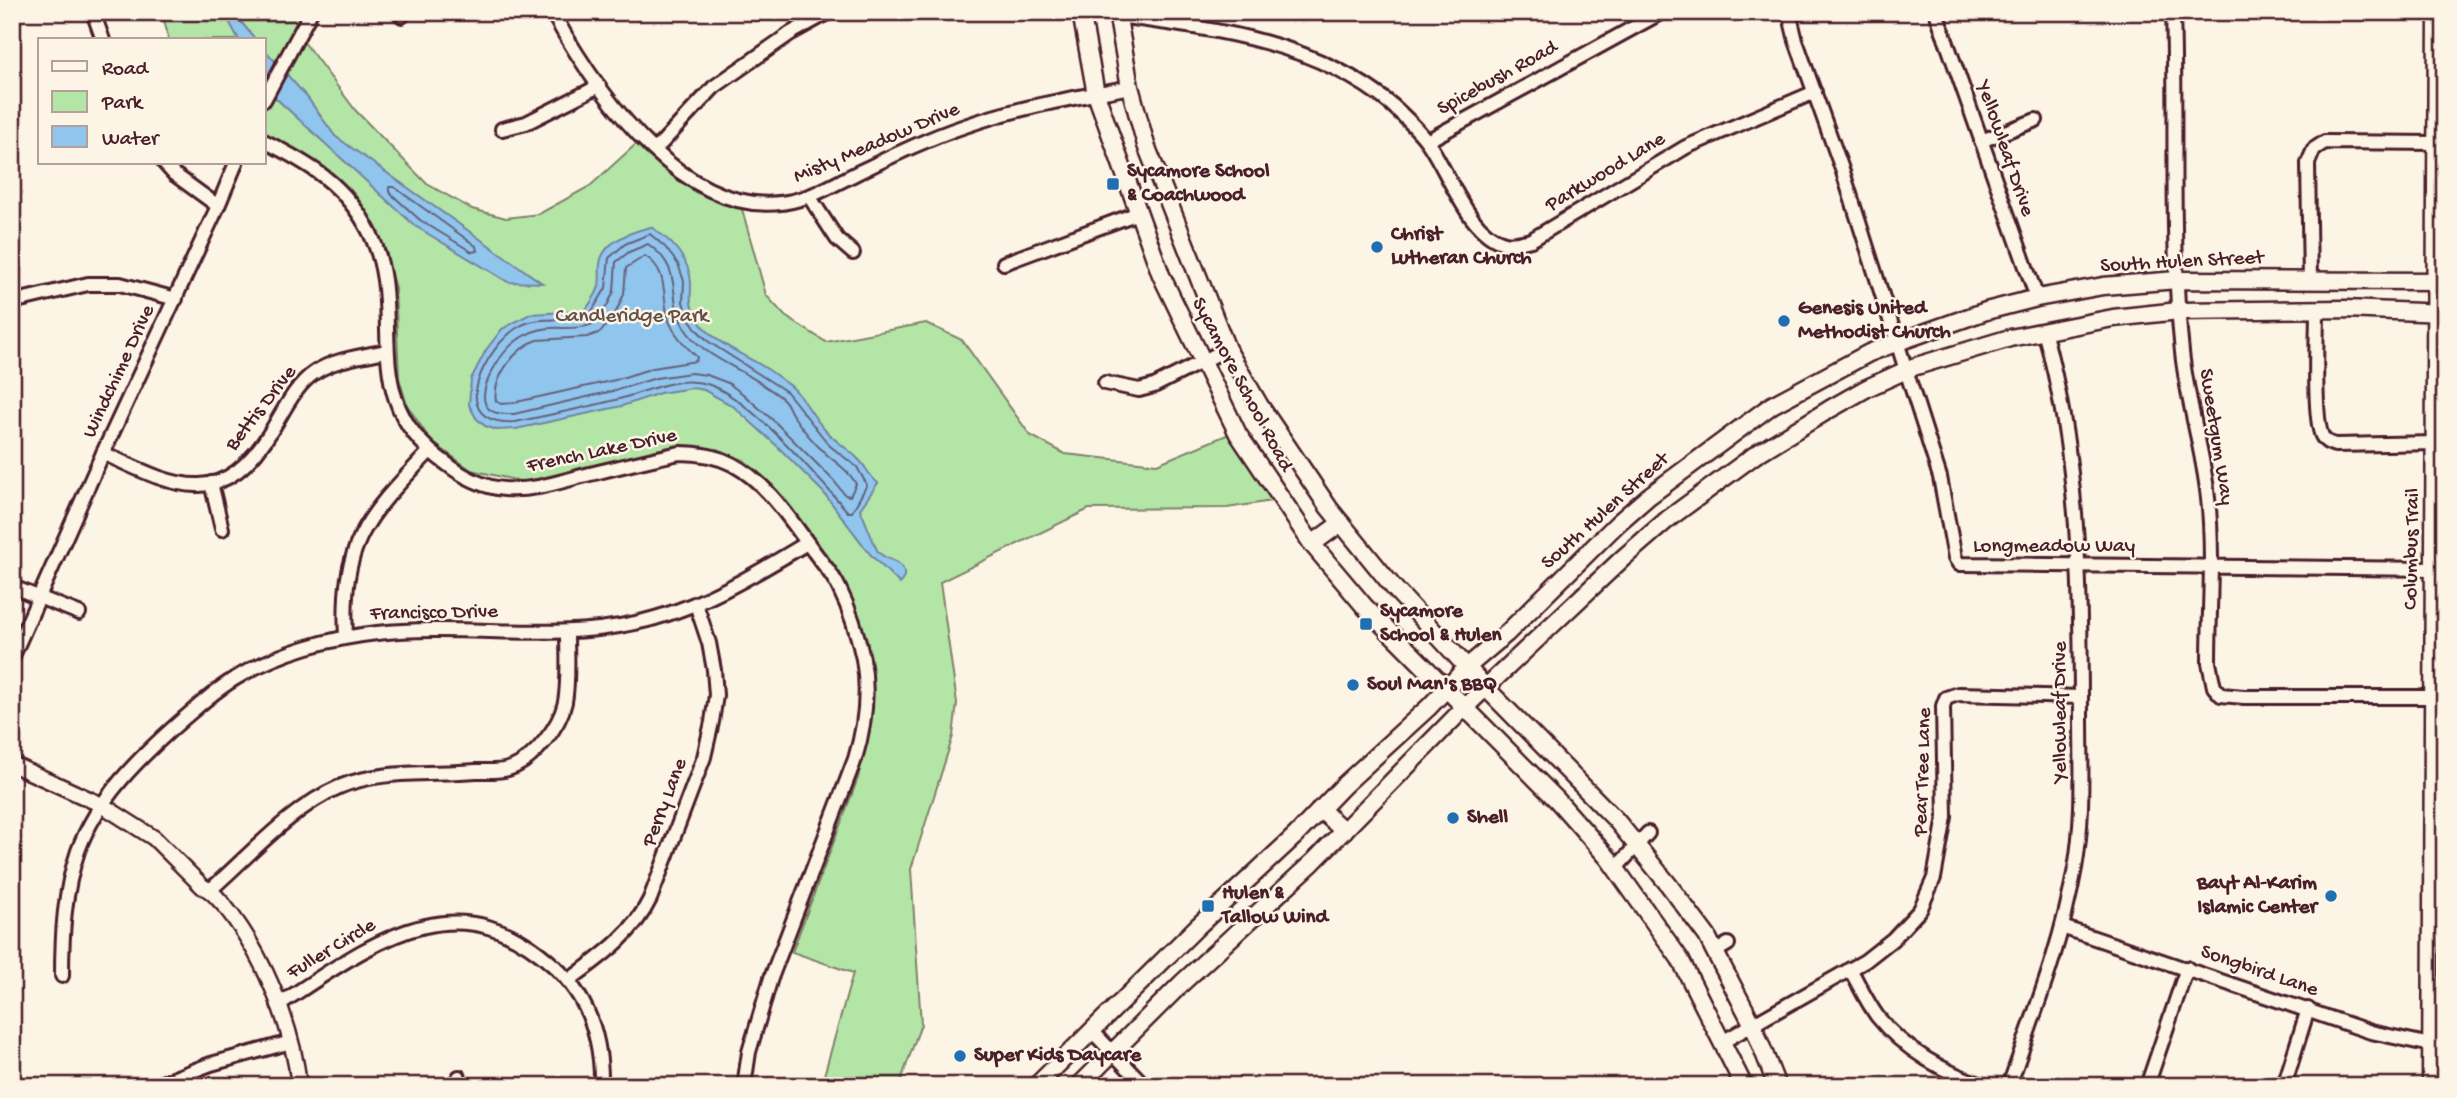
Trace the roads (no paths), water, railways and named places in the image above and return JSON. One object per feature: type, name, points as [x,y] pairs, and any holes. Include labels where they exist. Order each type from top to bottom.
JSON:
[{"type":"main road","name":"Sycamore School Road","points":[[1081,12],[1096,94],[1161,275],[1201,362],[1238,433],[1283,505],[1365,607],[1557,800],[1616,868],[1680,959],[1724,1041],[1744,1086]]},
{"type":"main road","name":"Sycamore School Road","points":[[1117,14],[1130,87],[1146,145],[1227,348],[1260,406],[1341,523],[1394,588],[1485,687],[1616,820],[1707,936],[1722,948],[1777,1086]]},
{"type":"main road","name":"South Hulen Street","points":[[1036,1086],[1198,926],[1648,496],[1772,405],[1869,353],[1986,311],[2037,298],[2103,286],[2177,280],[2440,281]]},
{"type":"main road","points":[[1079,1086],[1344,831],[1485,687],[1668,519],[1790,432],[1867,388],[1905,370],[2010,338],[2113,318],[2179,311],[2345,309],[2440,313]]},
{"type":"main road","points":[[1648,496],[1668,519]]},
{"type":"main road","points":[[1312,544],[1341,523]]},
{"type":"main road","points":[[1320,809],[1344,831]]},
{"type":"main road","points":[[1198,926],[1217,951]]},
{"type":"street","points":[[93,12],[102,38]]},
{"type":"street","points":[[266,96],[311,12]]},
{"type":"street","name":"Misty Meadow Drive","points":[[552,12],[598,86],[630,126],[682,173],[706,188],[748,202],[777,203],[809,196],[906,149],[966,125],[1130,87]]},
{"type":"street","points":[[655,150],[714,87],[791,33],[829,12]]},
{"type":"street","name":"Spicebush Road","points":[[1427,141],[1662,12]]},
{"type":"street","name":"Longmeadow Way","points":[[1789,12],[1796,41],[1898,342],[1940,477],[1955,558],[1959,564],[2434,569]]},
{"type":"street","name":"Yellowleaf Drive","points":[[1936,12],[2037,298]]},
{"type":"street","name":"Sweetgum Way","points":[[2173,12],[2177,280],[2187,387],[2203,458],[2208,500],[2209,663],[2214,687],[2221,695],[2432,697]]},
{"type":"street","name":"Columbus Trail","points":[[2430,1086],[2438,1045],[2439,795],[2432,697],[2440,313],[2436,12]]},
{"type":"street","name":"Parkwood Lane","points":[[1117,14],[1189,25],[1276,44],[1335,67],[1360,81],[1392,105],[1427,141],[1475,223],[1488,236],[1506,243],[1531,240],[1686,147],[1815,92]]},
{"type":"street","points":[[502,128],[526,122],[598,86]]},
{"type":"street","points":[[1981,141],[2036,120]]},
{"type":"street","name":"French Lake Drive","points":[[266,142],[302,159],[323,174],[356,210],[370,233],[384,278],[386,351],[391,385],[407,422],[429,452],[474,481],[501,489],[532,489],[680,453],[708,456],[733,465],[756,481],[786,514],[838,586],[854,625],[863,658],[866,682],[864,729],[771,978],[749,1052],[744,1086]]},
{"type":"street","points":[[2310,280],[2308,163],[2314,149],[2325,142],[2437,143]]},
{"type":"street","points":[[165,164],[174,174],[218,206]]},
{"type":"street","name":"Windchime Drive","points":[[12,658],[236,164]]},
{"type":"street","points":[[809,196],[836,239],[853,253]]},
{"type":"street","points":[[1004,263],[1138,213]]},
{"type":"street","points":[[12,302],[88,284],[120,284],[176,299]]},
{"type":"street","points":[[2317,311],[2318,411],[2320,433],[2326,442],[2335,445],[2436,443]]},
{"type":"street","name":"Yellowleaf Drive","points":[[2009,1086],[2063,927],[2076,865],[2080,821],[2078,567],[2068,451],[2052,360],[2044,331]]},
{"type":"street","points":[[1105,383],[1139,390],[1154,386],[1227,348]]},
{"type":"street","name":"Bettis Drive","points":[[103,453],[164,481],[188,485],[211,483],[231,476],[259,451],[289,401],[312,374],[326,366],[386,351]]},
{"type":"street","points":[[346,637],[344,608],[349,564],[363,528],[378,506],[429,452]]},
{"type":"street","points":[[211,483],[222,529]]},
{"type":"street","name":"Francisco Drive","points":[[62,976],[62,933],[68,887],[78,850],[90,822],[146,751],[215,692],[241,674],[271,661],[346,637],[416,629],[567,632],[634,623],[695,604],[807,543]]},
{"type":"street","points":[[13,587],[79,613]]},
{"type":"street","name":"Perry Lane","points":[[568,981],[611,948],[641,917],[704,757],[716,695],[709,643],[695,604]]},
{"type":"street","points":[[210,890],[288,820],[338,787],[387,775],[509,769],[528,757],[558,722],[565,702],[567,632]]},
{"type":"street","name":"Pear Tree Lane","points":[[1724,1041],[1865,961],[1908,926],[1920,910],[1934,878],[1945,817],[1943,706],[1946,698],[1958,694],[2081,697]]},
{"type":"street","points":[[12,764],[102,805],[153,838],[203,887],[210,890],[239,924],[256,954],[291,1042],[299,1086]]},
{"type":"street","points":[[1616,868],[1648,832]]},
{"type":"street","name":"Fuller Circle","points":[[278,1005],[361,951],[399,933],[428,924],[452,922],[471,922],[496,928],[539,952],[579,995],[596,1032],[600,1049],[601,1086]]},
{"type":"street","name":"Songbird Lane","points":[[2063,927],[2371,1032],[2438,1045]]},
{"type":"street","points":[[2147,1086],[2187,968]]},
{"type":"street","points":[[1850,969],[1876,1015],[1892,1033],[1932,1062],[1986,1086]]},
{"type":"street","points":[[2284,1086],[2308,1009]]},
{"type":"street","points":[[1092,1031],[1145,1086]]},
{"type":"street","points":[[154,1086],[211,1064],[291,1042]]},
{"type":"water","points":[[224,12],[233,12],[254,38],[238,38]]},
{"type":"water","points":[[266,51],[307,97],[335,136],[542,283],[508,282],[415,226],[268,91]]},
{"type":"water","points":[[651,227],[665,237],[683,258],[690,274],[692,307],[708,332],[791,386],[824,429],[857,457],[878,483],[860,509],[877,550],[901,565],[904,575],[900,584],[870,554],[823,492],[777,446],[733,406],[704,390],[692,388],[660,393],[622,406],[516,429],[497,430],[485,426],[476,418],[469,405],[471,379],[486,350],[502,329],[530,314],[585,311],[600,283],[600,262],[604,252],[622,237]]},
{"type":"place","name":"Sycamore School & Coachwood","points":[[1113,184]]},
{"type":"place","name":"Christ Lutheran Church","points":[[1377,247]]},
{"type":"place","name":"Genesis United Methodist Church","points":[[1784,321]]},
{"type":"place","name":"Sycamore School & Hulen","points":[[1366,624]]},
{"type":"place","name":"Soul Man's BBQ","points":[[1353,685]]},
{"type":"place","name":"Shell","points":[[1453,818]]},
{"type":"place","name":"Bayt Al-Karim Islamic Center","points":[[2331,896]]},
{"type":"place","name":"Hulen & Tallow Wind","points":[[1208,906]]},
{"type":"place","name":"Super Kids Daycare","points":[[960,1056]]},
{"type":"park label","name":"Candleridge Park","points":[[632,317]]}]
